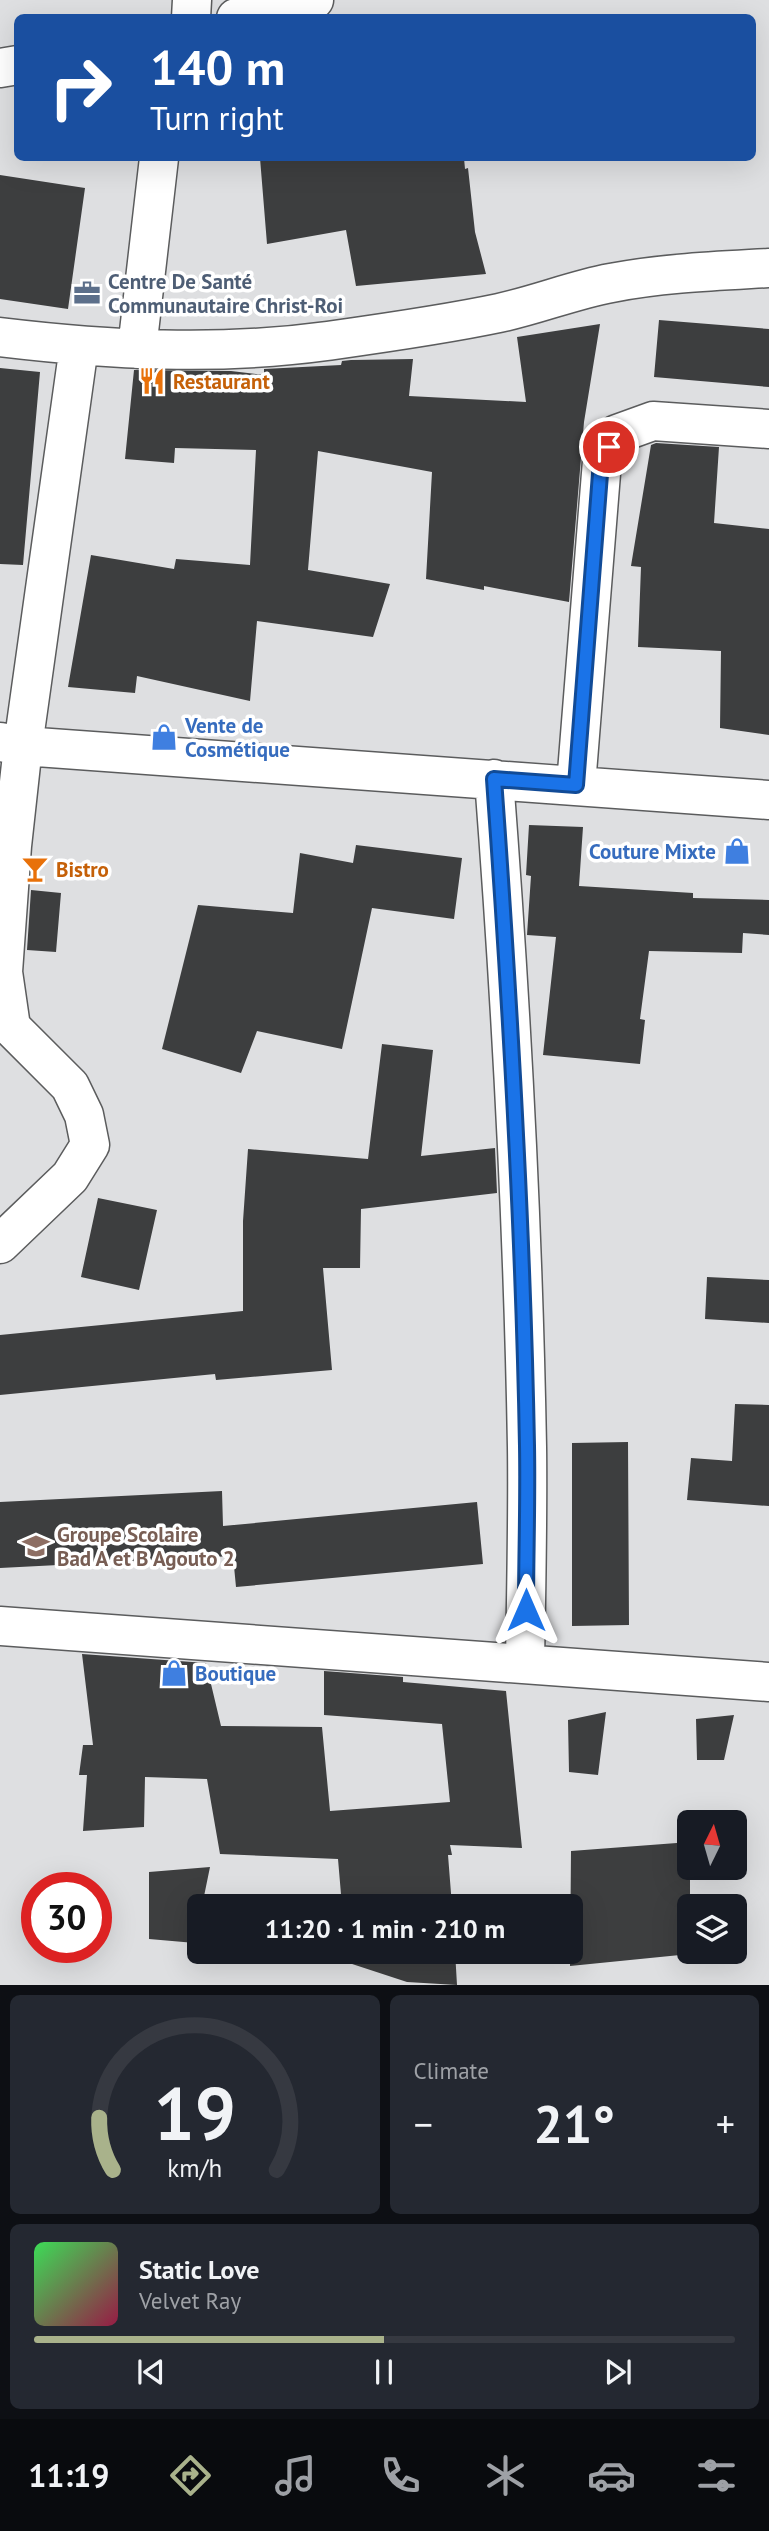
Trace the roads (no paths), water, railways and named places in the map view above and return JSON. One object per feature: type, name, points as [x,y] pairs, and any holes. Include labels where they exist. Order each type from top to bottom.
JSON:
[{"type":"street","points":[[253,14],[314,0]]},
{"type":"street","points":[[137,349],[159,161]]},
{"type":"street","points":[[0,337],[79,346],[209,350],[325,341],[500,313],[611,283],[681,274],[769,268]]},
{"type":"street","points":[[0,1244],[70,1177],[90,1145],[84,1115],[70,1086],[11,1027],[3,972],[12,846],[12,744],[79,346]]},
{"type":"street","points":[[576,785],[601,461],[617,433],[653,421],[769,429]]},
{"type":"street","points":[[12,744],[769,800]]},
{"type":"street","points":[[494,779],[518,1159],[527,1447],[525,1664]]},
{"type":"street","points":[[0,1626],[769,1682]]},
{"type":"place","name":"Centre De Santé Communautaire Christ-Roi","points":[[87,293]]},
{"type":"place","name":"Restaurant","points":[[152,381]]},
{"type":"place","name":"Vente de Cosmétique","points":[[164,737]]},
{"type":"place","name":"Couture Mixte","points":[[737,851]]},
{"type":"place","name":"Bistro","points":[[35,869]]},
{"type":"place","name":"Groupe Scolaire Bad A et B Agouto 2","points":[[36,1546]]},
{"type":"place","name":"Boutique","points":[[174,1673]]}]
